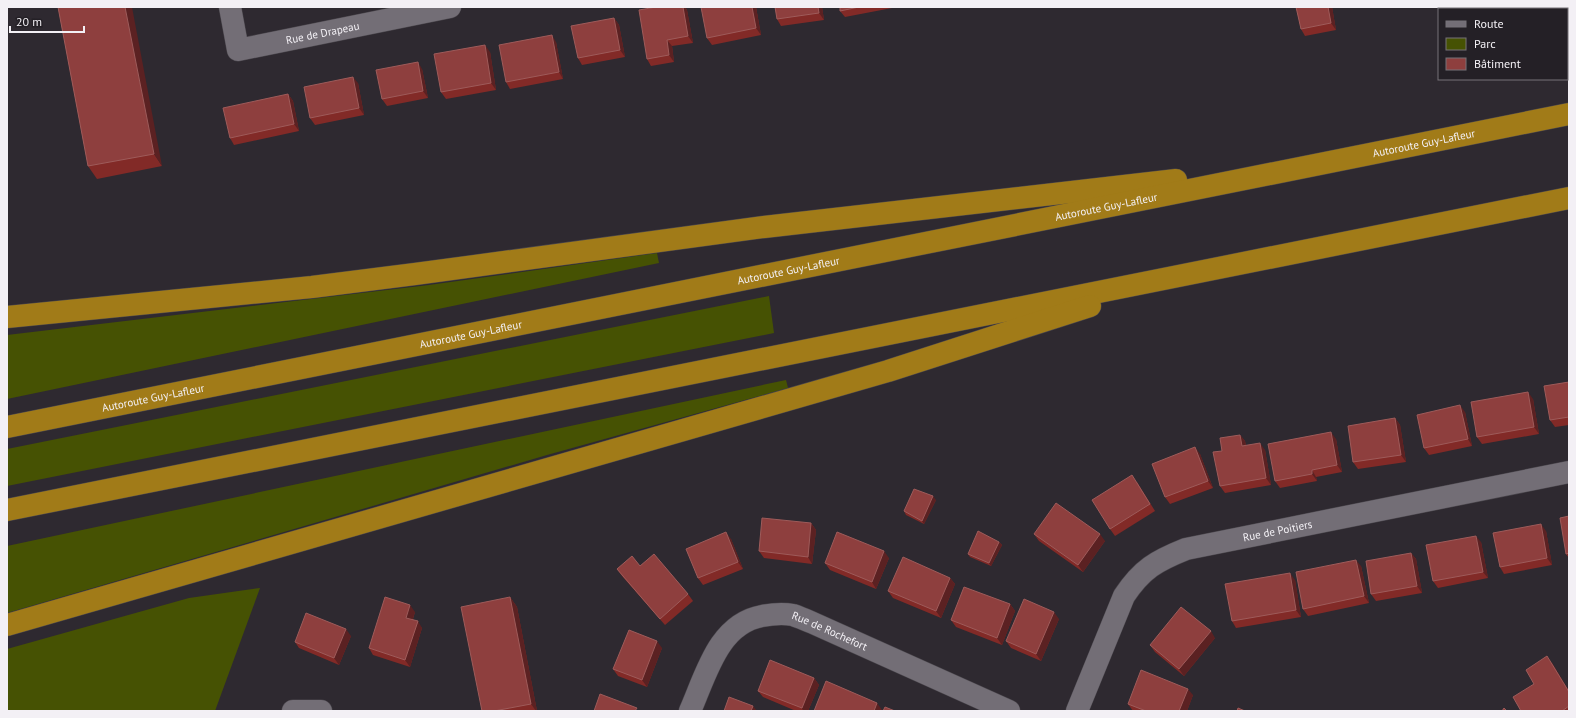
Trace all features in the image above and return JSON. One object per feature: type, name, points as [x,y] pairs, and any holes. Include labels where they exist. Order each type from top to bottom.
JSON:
[{"type":"highway","name":"Autoroute Guy-Lafleur","points":[[7,427],[1569,114]]},
{"type":"highway","points":[[7,317],[312,287],[764,227],[1322,163]]},
{"type":"highway","points":[[7,510],[1569,198]]},
{"type":"highway","points":[[7,625],[888,372],[1190,274]]},
{"type":"highway","points":[[7,304],[29,315]]},
{"type":"street","name":"Rue de Drapeau","points":[[230,7],[238,50],[450,7]]},
{"type":"street","name":"Rue de Poitiers","points":[[1076,711],[1124,596],[1135,580],[1150,566],[1168,556],[1186,549],[1569,472]]},
{"type":"street","name":"Rue de Rochefort","points":[[690,711],[715,653],[725,637],[739,625],[757,617],[774,614],[792,615],[813,623],[1009,711]]},
{"type":"street","points":[[293,711],[321,711]]},
{"type":"green space","points":[[657,253],[659,263],[7,399],[7,335],[429,285]]},
{"type":"green space","points":[[769,296],[774,333],[7,486],[7,449]]},
{"type":"green space","points":[[786,380],[788,388],[547,455],[7,613],[7,546]]},
{"type":"green space","points":[[260,588],[215,711],[7,711],[7,649],[189,598]]},
{"type":"building","points":[[58,7],[125,7],[154,154],[88,166]]},
{"type":"building","points":[[656,7],[683,7],[688,36],[667,40],[669,55],[647,59],[639,10]]},
{"type":"building","points":[[701,7],[752,7],[756,28],[707,38]]},
{"type":"building","points":[[775,7],[818,7],[819,13],[777,19]]},
{"type":"building","points":[[840,7],[859,7],[840,11]]},
{"type":"building","points":[[1296,7],[1328,7],[1331,23],[1301,29]]},
{"type":"building","points":[[614,18],[620,50],[578,58],[571,26]]},
{"type":"building","points":[[552,35],[559,72],[506,82],[499,45]]},
{"type":"building","points":[[485,45],[491,83],[441,92],[434,54]]},
{"type":"building","points":[[418,62],[423,91],[382,99],[376,70]]},
{"type":"building","points":[[353,77],[359,108],[310,118],[304,87]]},
{"type":"building","points":[[288,94],[294,124],[230,138],[223,108]]},
{"type":"building","points":[[1569,382],[1569,417],[1550,420],[1544,386]]},
{"type":"building","points":[[1528,392],[1534,427],[1477,437],[1471,402]]},
{"type":"building","points":[[1460,405],[1468,439],[1424,448],[1417,415]]},
{"type":"building","points":[[1395,418],[1401,455],[1353,462],[1348,426]]},
{"type":"building","points":[[1331,432],[1337,465],[1312,470],[1312,474],[1275,481],[1268,444]]},
{"type":"building","points":[[1240,435],[1242,446],[1260,443],[1266,478],[1220,486],[1213,452],[1222,451],[1220,438]]},
{"type":"building","points":[[1195,447],[1208,481],[1165,497],[1152,464]]},
{"type":"building","points":[[1132,475],[1150,504],[1110,529],[1092,500]]},
{"type":"building","points":[[914,489],[933,496],[922,521],[904,511]]},
{"type":"building","points":[[1056,503],[1100,534],[1078,565],[1034,534]]},
{"type":"building","points":[[1569,516],[1569,553],[1566,554],[1560,518]]},
{"type":"building","points":[[762,518],[811,523],[808,557],[759,551]]},
{"type":"building","points":[[1541,524],[1547,558],[1500,567],[1493,533]]},
{"type":"building","points":[[978,531],[999,542],[989,563],[968,554]]},
{"type":"building","points":[[726,532],[738,562],[698,578],[686,549]]},
{"type":"building","points":[[837,532],[884,551],[872,582],[825,563]]},
{"type":"building","points":[[1476,536],[1483,572],[1433,581],[1426,545]]},
{"type":"building","points":[[1411,553],[1417,586],[1371,594],[1366,561]]},
{"type":"building","points":[[654,554],[688,594],[660,619],[617,569],[632,556],[640,566]]},
{"type":"building","points":[[903,557],[950,578],[936,611],[888,591]]},
{"type":"building","points":[[1356,560],[1364,596],[1303,609],[1296,572]]},
{"type":"building","points":[[1290,573],[1296,610],[1232,621],[1225,584]]},
{"type":"building","points":[[964,587],[1010,604],[997,638],[951,620]]},
{"type":"building","points":[[385,597],[410,605],[406,618],[418,621],[405,660],[369,648]]},
{"type":"building","points":[[510,597],[531,704],[494,711],[482,711],[461,607]]},
{"type":"building","points":[[1024,599],[1054,612],[1036,654],[1006,641]]},
{"type":"building","points":[[1181,607],[1211,631],[1179,669],[1150,645]]},
{"type":"building","points":[[306,613],[346,629],[334,658],[295,642]]},
{"type":"building","points":[[629,630],[657,641],[642,680],[613,669]]},
{"type":"building","points":[[1547,656],[1569,692],[1569,706],[1562,711],[1521,711],[1513,697],[1534,684],[1526,670]]},
{"type":"building","points":[[770,660],[814,678],[802,708],[758,691]]},
{"type":"building","points":[[1141,670],[1188,689],[1179,711],[1146,711],[1128,704]]},
{"type":"building","points":[[826,681],[877,703],[874,711],[814,711]]},
{"type":"building","points":[[600,694],[637,708],[635,711],[594,711]]},
{"type":"building","points":[[729,697],[753,706],[751,711],[724,711]]},
{"type":"building","points":[[885,707],[895,711],[883,711]]},
{"type":"building","points":[[1238,708],[1245,711],[1237,711]]}]
